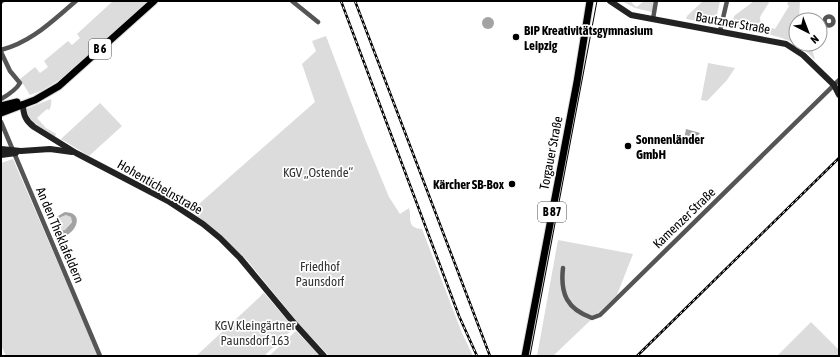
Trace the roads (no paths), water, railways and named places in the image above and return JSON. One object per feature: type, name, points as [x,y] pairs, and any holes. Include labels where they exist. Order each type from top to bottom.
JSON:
[{"type":"main road","name":"B 6","points":[[1,113],[35,100],[59,86],[154,1]]},
{"type":"main road","name":"Torgauer Straße","points":[[525,356],[577,82],[590,1]]},
{"type":"main road","name":"Bautzner Straße","points":[[610,1],[628,14],[786,44],[803,55],[838,84],[839,95]]},
{"type":"main road","name":"B 6","points":[[1,106],[46,94]]},
{"type":"main road","name":"Hohentichelnstraße","points":[[23,104],[24,116],[30,124],[76,153],[168,201],[203,224],[220,238],[240,258],[294,323],[324,356]]},
{"type":"main road","name":"Hohentichelnstraße","points":[[1,149],[13,152]]},
{"type":"main road","name":"Hohentichelnstraße","points":[[1,155],[21,151],[50,149],[76,153]]},
{"type":"street","points":[[1,98],[11,93],[20,83],[10,71],[1,51],[34,36],[76,1]]},
{"type":"street","points":[[292,1],[318,22]]},
{"type":"street","points":[[653,19],[656,1]]},
{"type":"street","points":[[720,31],[727,1]]},
{"type":"street","points":[[834,20],[839,16]]},
{"type":"street","name":"Kamenzer Straße","points":[[563,268],[561,281],[563,292],[572,306],[581,314],[592,318],[600,315],[838,84]]},
{"type":"street","name":"An den Theklafeldern","points":[[1,122],[100,356]]},
{"type":"tram line","points":[[530,356],[597,1]]},
{"type":"railway","points":[[341,1],[459,316],[477,356]]},
{"type":"railway","points":[[355,1],[490,356]]},
{"type":"railway","points":[[637,356],[839,158]]},
{"type":"place","name":"BIP Kreativitätsgymnasium Leipzig","points":[[516,37]]},
{"type":"place","name":"Sonnenländer GmbH","points":[[628,146]]},
{"type":"place","name":"Kärcher SB-Box","points":[[512,184]]},
{"type":"park label","name":"KGV „Ostende“","points":[[318,172]]},
{"type":"park label","name":"Friedhof Paunsdorf","points":[[320,274]]},
{"type":"park label","name":"KGV Kleingärtner Paunsdorf 163","points":[[255,332]]}]
